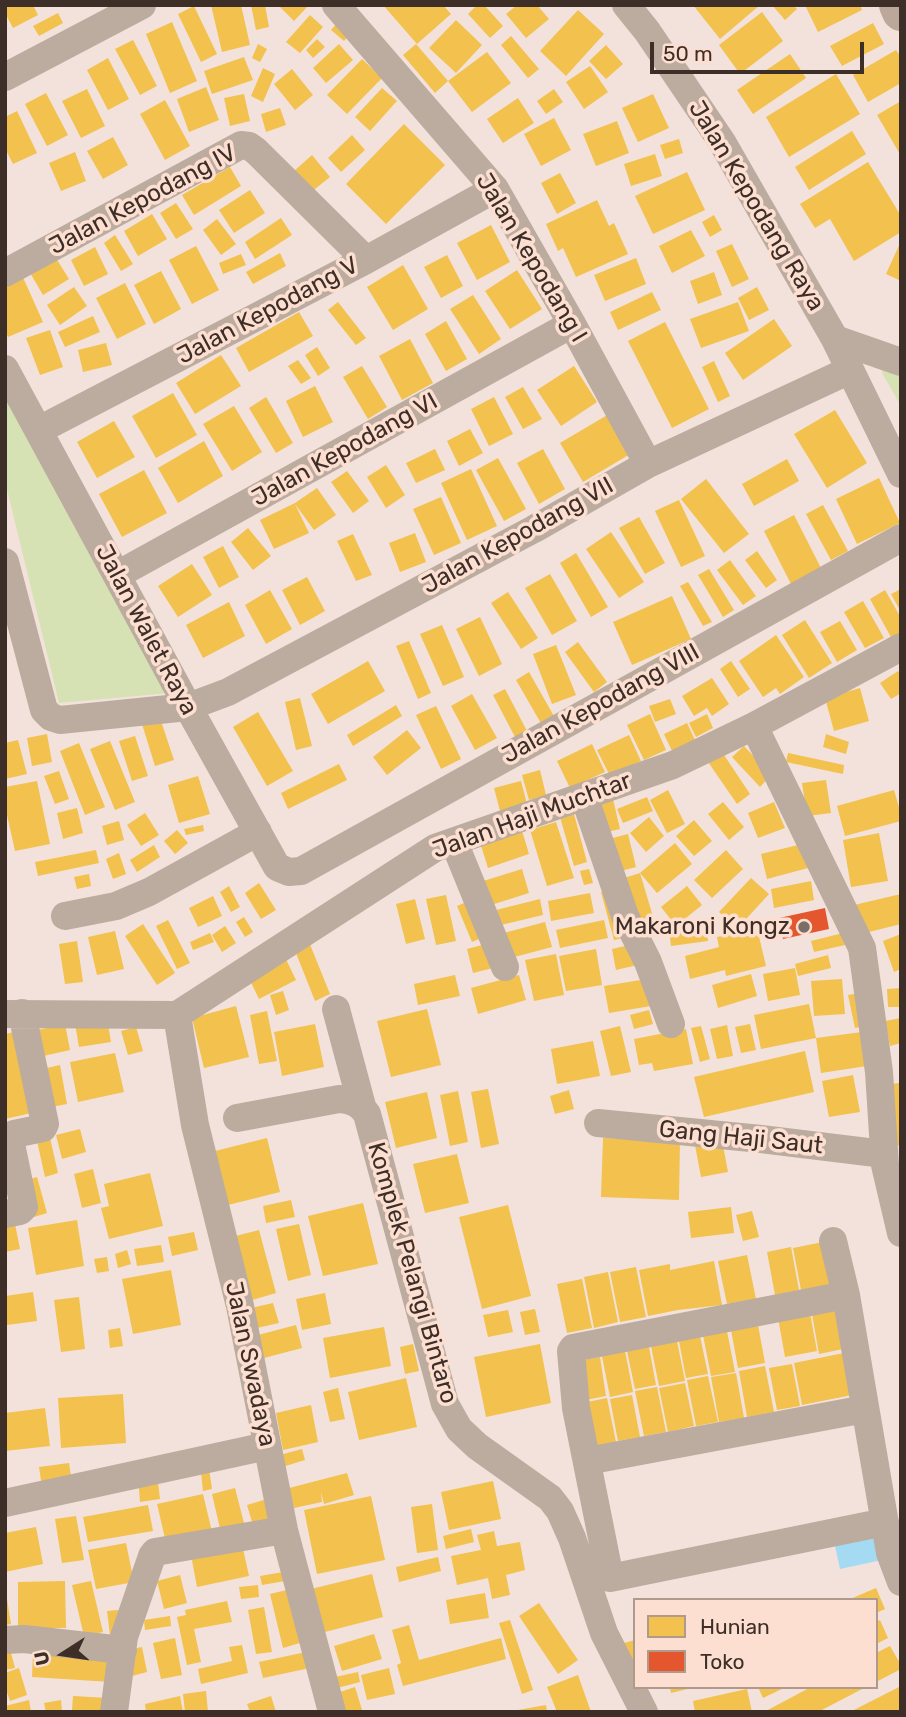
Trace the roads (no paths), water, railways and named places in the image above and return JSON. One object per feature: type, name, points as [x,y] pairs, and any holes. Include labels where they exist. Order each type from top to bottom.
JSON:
[{"type":"street","points":[[5,77],[142,5]]},
{"type":"street","name":"Jalan Kepodang I","points":[[335,5],[495,189],[648,464]]},
{"type":"street","name":"Jalan Kepodang Raya","points":[[626,5],[648,31],[722,142],[835,339],[901,474]]},
{"type":"street","points":[[898,5],[901,12]]},
{"type":"street","name":"Jalan Kepodang IV","points":[[5,273],[241,145],[256,151],[366,260]]},
{"type":"street","name":"Jalan Kepodang V","points":[[39,430],[366,260],[495,189]]},
{"type":"street","name":"Jalan Kepodang VI","points":[[117,575],[572,324]]},
{"type":"street","name":"Jalan Kepodang Raya","points":[[835,339],[901,362]]},
{"type":"street","name":"Jalan Walet Raya","points":[[5,369],[277,867],[289,872],[301,871]]},
{"type":"street","name":"Jalan Kepodang VII","points":[[5,562],[44,710],[51,717],[60,720],[188,707],[240,685],[534,529],[648,464],[850,370]]},
{"type":"street","name":"Jalan Kepodang VIII","points":[[301,871],[901,538]]},
{"type":"street","name":"Jalan Haji Muchtar","points":[[177,1015],[435,848],[673,765],[754,726],[901,647]]},
{"type":"street","points":[[754,726],[862,948],[901,1233]]},
{"type":"street","points":[[584,796],[625,916],[648,962],[671,1024]]},
{"type":"street","points":[[65,916],[116,906],[149,892],[258,832]]},
{"type":"street","points":[[454,842],[505,967]]},
{"type":"street","name":"Komplek Pelangi Bintaro","points":[[336,1009],[445,1404],[459,1429],[468,1438],[550,1498],[560,1511],[572,1538],[604,1633],[644,1712]]},
{"type":"street","points":[[5,1214],[20,1212],[24,1207],[11,1136],[43,1128],[45,1124],[13,1014],[177,1015]]},
{"type":"street","name":"Jalan Swadaya","points":[[177,1015],[195,1125],[240,1306],[284,1530],[332,1712]]},
{"type":"street","points":[[237,1118],[339,1099],[351,1100],[362,1106]]},
{"type":"street","name":"Gang Haji Saut","points":[[598,1123],[747,1138],[890,1161]]},
{"type":"street","points":[[833,1241],[846,1295],[865,1409],[901,1582]]},
{"type":"street","points":[[846,1295],[573,1348],[570,1352],[576,1408],[610,1578],[891,1541]]},
{"type":"street","points":[[587,1461],[865,1409]]},
{"type":"street","points":[[5,1503],[267,1446]]},
{"type":"street","points":[[114,1712],[124,1637],[155,1552],[284,1530]]},
{"type":"street","points":[[5,1640],[23,1639],[123,1650]]},
{"type":"water","points":[[885,1522],[891,1558],[840,1569],[832,1532]]},
{"type":"place","name":"Makaroni Kongz","points":[[804,927]]}]
